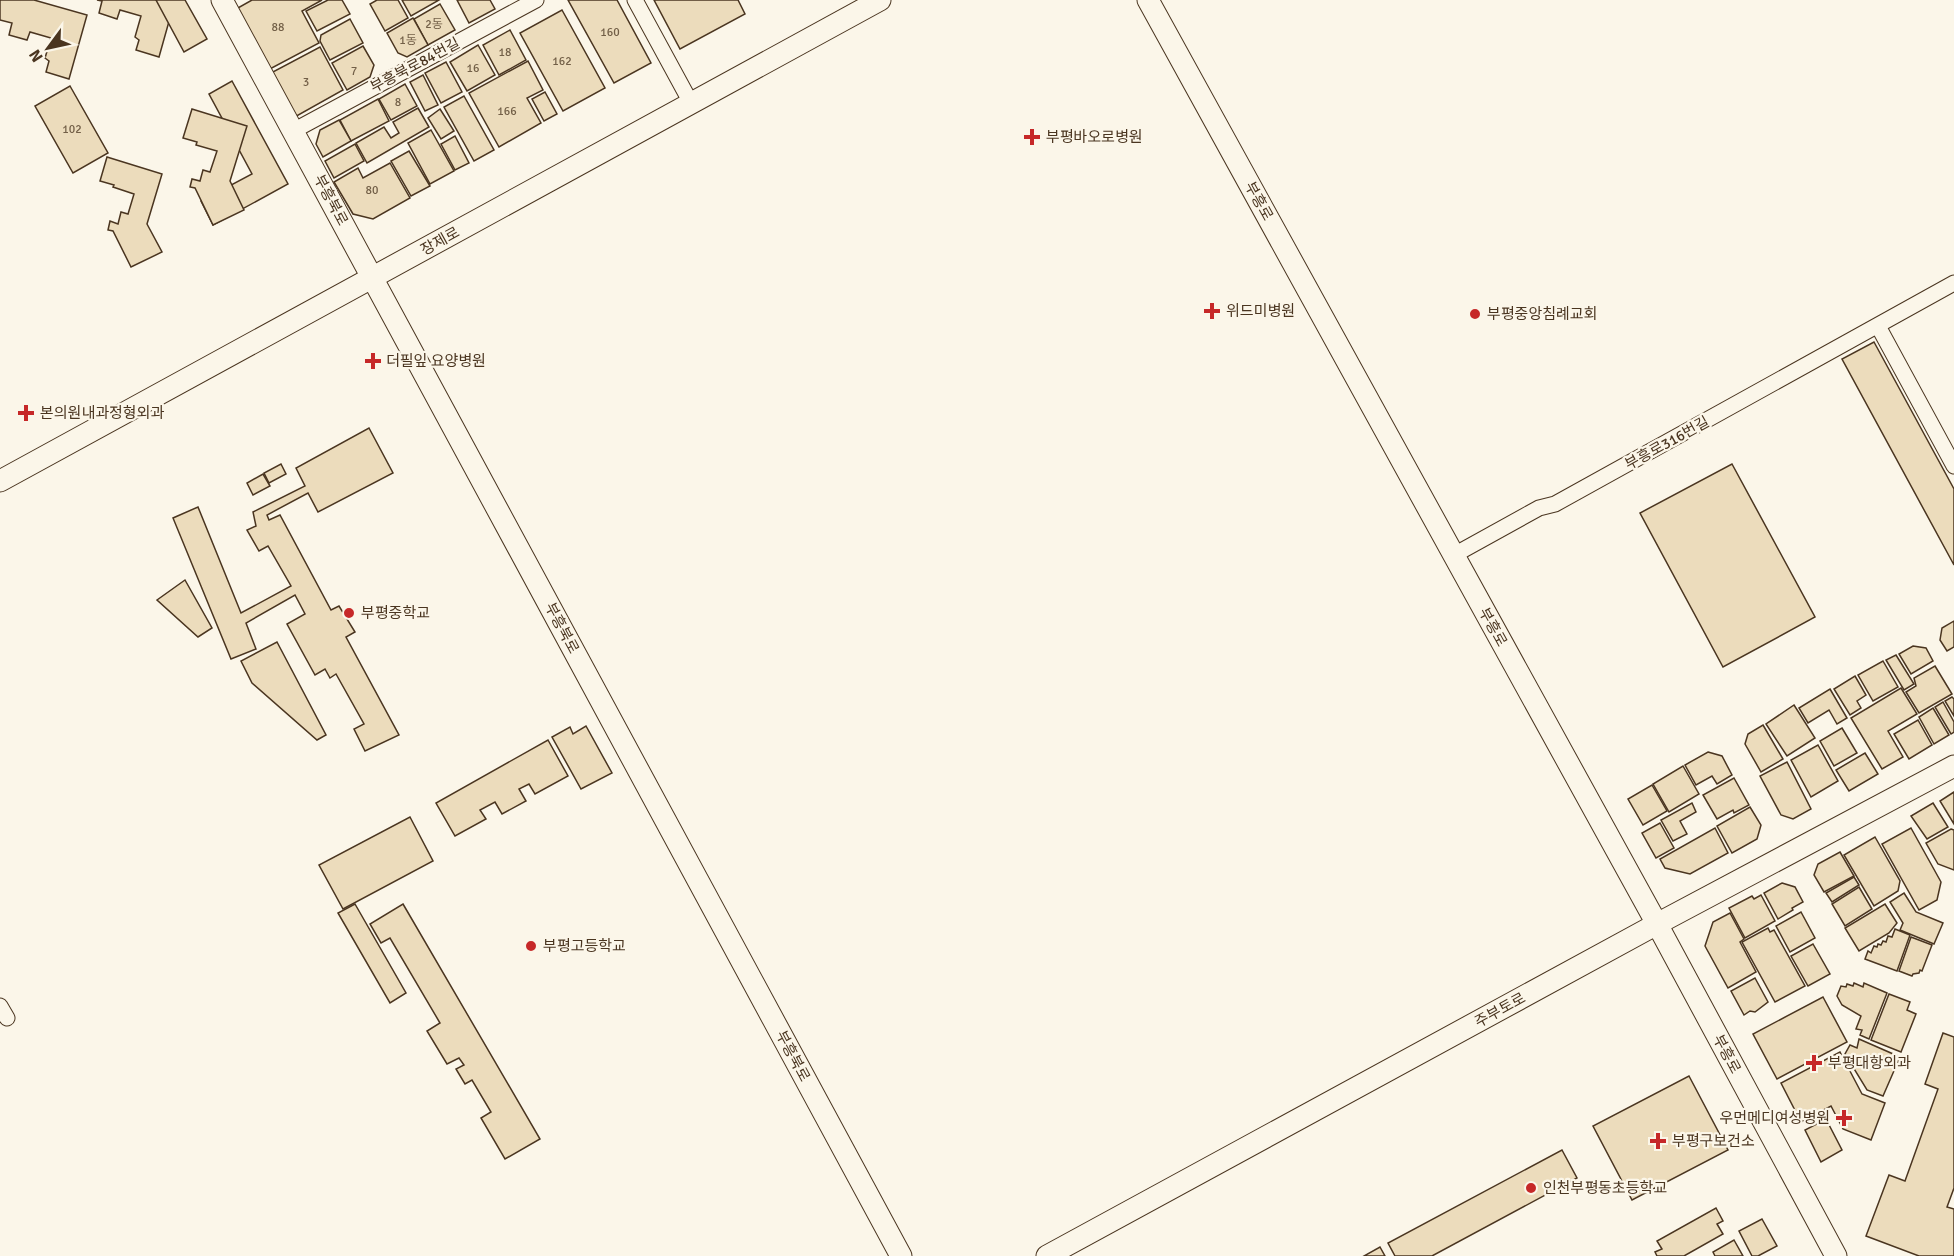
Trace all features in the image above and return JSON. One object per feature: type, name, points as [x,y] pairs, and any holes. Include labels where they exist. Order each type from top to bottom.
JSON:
[{"type":"main road","name":"부흥북로","points":[[222,0],[901,1256]]},
{"type":"main road","name":"장제로","points":[[0,481],[880,0]]},
{"type":"main road","name":"부흥로","points":[[1149,0],[1657,924],[1836,1256]]},
{"type":"main road","name":"주부토로","points":[[1047,1256],[1657,924],[1954,766]]},
{"type":"street","name":"부흥북로84번길","points":[[293,131],[536,0]]},
{"type":"street","points":[[635,0],[691,104]]},
{"type":"street","name":"부흥로316번길","points":[[1454,555],[1539,508],[1555,504],[1954,283]]},
{"type":"street","points":[[1878,326],[1951,460]]},
{"type":"building","points":[[0,0],[34,0],[87,15],[69,79],[46,72],[49,61],[45,58],[51,38],[30,32],[27,40],[9,35],[12,23],[0,20]]},
{"type":"building","points":[[97,0],[175,0],[159,57],[136,50],[139,40],[135,37],[141,16],[120,10],[117,19],[99,13],[102,1]]},
{"type":"building","points":[[156,0],[185,0],[207,39],[184,52]]},
{"type":"building","points":[[252,0],[322,0],[302,11],[319,43],[268,70],[236,9]]},
{"type":"building","points":[[328,0],[342,0],[350,14],[317,31],[306,11]]},
{"type":"building","points":[[377,0],[398,0],[408,18],[385,31],[370,4]]},
{"type":"building","points":[[402,0],[439,0],[411,16]]},
{"type":"building","points":[[457,0],[490,0],[495,9],[469,23]]},
{"type":"building","points":[[568,0],[617,0],[651,63],[614,83]]},
{"type":"building","points":[[654,0],[738,0],[745,14],[680,49]]},
{"type":"building","points":[[440,4],[455,30],[428,45],[414,19]]},
{"type":"building","points":[[562,10],[605,88],[563,111],[520,33]]},
{"type":"building","points":[[413,18],[428,45],[407,57],[398,53],[387,33]]},
{"type":"building","points":[[350,19],[363,43],[330,60],[320,41],[321,35]]},
{"type":"building","points":[[510,30],[526,60],[499,75],[483,45]]},
{"type":"building","points":[[478,45],[495,75],[467,91],[450,62]]},
{"type":"building","points":[[363,46],[374,65],[370,77],[347,90],[332,63]]},
{"type":"building","points":[[320,47],[343,90],[293,118],[269,74]]},
{"type":"building","points":[[528,61],[543,90],[527,98],[541,123],[499,147],[469,93]]},
{"type":"building","points":[[446,62],[462,92],[441,103],[425,73]]},
{"type":"building","points":[[423,75],[438,105],[425,111],[410,82]]},
{"type":"building","points":[[232,81],[288,184],[213,225],[201,201],[252,174],[209,94]]},
{"type":"building","points":[[405,84],[417,106],[391,120],[379,99]]},
{"type":"building","points":[[70,86],[108,153],[73,173],[35,106]]},
{"type":"building","points":[[545,92],[557,114],[544,121],[532,99]]},
{"type":"building","points":[[464,96],[494,150],[474,161],[444,107]]},
{"type":"building","points":[[378,99],[389,121],[351,141],[340,120]]},
{"type":"building","points":[[418,108],[429,127],[367,163],[356,143],[384,127],[391,138],[399,133],[393,122]]},
{"type":"building","points":[[192,109],[247,126],[230,181],[244,210],[213,225],[195,188],[190,187],[192,179],[200,181],[203,170],[210,172],[217,151],[196,145],[197,142],[183,138]]},
{"type":"building","points":[[440,109],[454,131],[441,139],[428,118]]},
{"type":"building","points":[[339,120],[351,141],[323,157],[316,144],[320,130]]},
{"type":"building","points":[[431,130],[454,171],[430,184],[408,143]]},
{"type":"building","points":[[455,136],[469,163],[455,170],[441,144]]},
{"type":"building","points":[[355,144],[364,161],[334,178],[325,161]]},
{"type":"building","points":[[409,151],[430,186],[411,196],[391,161]]},
{"type":"building","points":[[107,157],[162,174],[147,224],[162,252],[131,267],[113,231],[108,230],[110,221],[118,224],[121,212],[128,214],[134,194],[100,181]]},
{"type":"building","points":[[390,163],[410,198],[373,219],[353,214],[334,182],[358,168],[363,178]]},
{"type":"building","points":[[1874,342],[1954,489],[1954,565],[1842,359]]},
{"type":"building","points":[[369,428],[393,473],[318,512],[308,493],[267,515],[269,520],[280,515],[331,610],[339,606],[355,632],[346,637],[399,735],[365,751],[354,729],[364,724],[336,674],[330,678],[325,669],[315,675],[287,624],[305,614],[295,595],[246,623],[256,649],[231,659],[173,518],[198,507],[241,613],[291,586],[268,546],[259,551],[247,530],[256,526],[253,512],[305,486],[296,468]]},
{"type":"building","points":[[281,464],[286,474],[269,483],[264,473]]},
{"type":"building","points":[[1732,464],[1815,617],[1723,667],[1640,513]]},
{"type":"building","points":[[263,474],[270,486],[253,495],[247,483]]},
{"type":"building","points":[[185,580],[212,628],[198,637],[157,600]]},
{"type":"building","points":[[1954,621],[1954,647],[1947,651],[1940,640],[1942,628]]},
{"type":"building","points":[[277,642],[326,735],[317,740],[252,683],[241,661]]},
{"type":"building","points":[[1913,646],[1926,648],[1933,661],[1911,674],[1899,654]]},
{"type":"building","points":[[1896,655],[1914,684],[1904,690],[1886,660]]},
{"type":"building","points":[[1883,661],[1898,687],[1873,701],[1858,675]]},
{"type":"building","points":[[1935,666],[1952,694],[1919,713],[1906,692],[1916,686],[1914,678]]},
{"type":"building","points":[[1855,676],[1866,695],[1857,701],[1861,708],[1850,715],[1834,689]]},
{"type":"building","points":[[1901,688],[1917,714],[1888,731],[1903,757],[1882,769],[1851,718]]},
{"type":"building","points":[[1830,689],[1847,718],[1837,724],[1829,710],[1808,723],[1799,708]]},
{"type":"building","points":[[1952,697],[1954,699],[1954,716],[1945,701]]},
{"type":"building","points":[[1943,702],[1954,722],[1954,732],[1951,734],[1935,707]]},
{"type":"building","points":[[1794,705],[1815,738],[1787,756],[1766,724]]},
{"type":"building","points":[[1933,708],[1949,735],[1934,744],[1919,717]]},
{"type":"building","points":[[1918,720],[1932,745],[1909,759],[1894,734]]},
{"type":"building","points":[[1763,725],[1783,759],[1761,772],[1745,744],[1748,734]]},
{"type":"building","points":[[586,726],[612,773],[581,789],[552,737],[570,727],[573,734]]},
{"type":"building","points":[[1842,728],[1857,753],[1834,766],[1820,741]]},
{"type":"building","points":[[548,740],[568,776],[535,794],[529,784],[519,789],[526,801],[502,814],[495,802],[480,810],[486,819],[455,836],[436,803]]},
{"type":"building","points":[[1818,745],[1838,781],[1811,797],[1791,760]]},
{"type":"building","points":[[1708,752],[1722,756],[1732,775],[1717,784],[1712,776],[1696,785],[1685,765]]},
{"type":"building","points":[[1865,753],[1878,774],[1849,791],[1836,770]]},
{"type":"building","points":[[1787,762],[1811,809],[1793,819],[1781,815],[1760,776]]},
{"type":"building","points":[[1683,766],[1699,794],[1669,812],[1653,784]]},
{"type":"building","points":[[1734,778],[1749,805],[1734,813],[1733,810],[1717,819],[1703,795]]},
{"type":"building","points":[[1652,785],[1667,811],[1643,825],[1628,799]]},
{"type":"building","points":[[1954,792],[1954,824],[1940,801]]},
{"type":"building","points":[[1692,803],[1696,812],[1680,821],[1687,834],[1673,841],[1661,820]]},
{"type":"building","points":[[1933,803],[1948,827],[1927,839],[1911,816]]},
{"type":"building","points":[[1750,807],[1761,825],[1757,839],[1732,853],[1717,826]]},
{"type":"building","points":[[410,817],[433,861],[343,909],[319,865]]},
{"type":"building","points":[[1660,823],[1674,848],[1656,858],[1642,833]]},
{"type":"building","points":[[1715,828],[1728,853],[1690,874],[1665,868],[1660,859]]},
{"type":"building","points":[[1911,828],[1941,882],[1937,900],[1919,910],[1882,844]]},
{"type":"building","points":[[1951,829],[1954,830],[1954,870],[1938,864],[1926,843]]},
{"type":"building","points":[[1875,837],[1900,881],[1898,891],[1874,906],[1844,855]]},
{"type":"building","points":[[1840,852],[1854,876],[1824,892],[1814,875],[1818,864]]},
{"type":"building","points":[[1854,877],[1859,885],[1832,902],[1826,893]]},
{"type":"building","points":[[1782,883],[1795,887],[1803,902],[1778,919],[1764,893]]},
{"type":"building","points":[[1859,887],[1872,909],[1845,926],[1832,904]]},
{"type":"building","points":[[1904,893],[1916,912],[1943,923],[1934,944],[1900,930],[1903,923],[1890,902]]},
{"type":"building","points":[[1761,895],[1775,921],[1745,938],[1729,908],[1752,896],[1754,899]]},
{"type":"building","points":[[355,904],[406,993],[390,1003],[338,913]]},
{"type":"building","points":[[403,904],[540,1139],[505,1159],[481,1118],[491,1112],[472,1080],[465,1084],[456,1069],[464,1065],[459,1058],[447,1064],[427,1031],[440,1023],[390,938],[381,943],[370,924]]},
{"type":"building","points":[[1885,904],[1897,923],[1889,933],[1859,951],[1845,928]]},
{"type":"building","points":[[1801,912],[1815,938],[1790,952],[1776,926]]},
{"type":"building","points":[[1730,913],[1744,939],[1740,942],[1756,972],[1728,988],[1705,946],[1713,922]]},
{"type":"building","points":[[1768,928],[1770,932],[1774,930],[1805,986],[1775,1002],[1742,942]]},
{"type":"building","points":[[1895,929],[1910,935],[1897,971],[1865,959],[1868,951],[1871,953],[1874,946],[1881,945],[1883,941],[1886,942],[1888,936],[1892,937]]},
{"type":"building","points":[[1911,937],[1932,945],[1922,971],[1912,976],[1899,971]]},
{"type":"building","points":[[1813,944],[1830,974],[1808,986],[1791,956]]},
{"type":"building","points":[[1755,978],[1768,1002],[1755,1012],[1750,1011],[1744,1015],[1731,991]]},
{"type":"building","points":[[1854,983],[1863,987],[1864,983],[1887,993],[1869,1039],[1860,1035],[1862,1030],[1856,1029],[1861,1016],[1842,1005],[1837,996],[1841,986],[1846,987],[1847,984],[1853,986]]},
{"type":"building","points":[[1889,994],[1910,1002],[1907,1010],[1916,1014],[1901,1052],[1871,1040]]},
{"type":"building","points":[[1823,997],[1847,1042],[1777,1079],[1753,1034]]},
{"type":"building","points":[[1943,1033],[1954,1037],[1954,1188],[1947,1207],[1954,1209],[1954,1256],[1919,1256],[1866,1236],[1889,1175],[1905,1181],[1938,1089],[1925,1084]]},
{"type":"building","points":[[1859,1039],[1900,1057],[1883,1096],[1867,1090],[1845,1054],[1850,1045],[1857,1048]]},
{"type":"building","points":[[1840,1052],[1862,1094],[1885,1103],[1871,1140],[1843,1129],[1831,1106],[1801,1122],[1781,1083]]},
{"type":"building","points":[[1689,1076],[1728,1150],[1632,1200],[1593,1126]]},
{"type":"building","points":[[1826,1119],[1842,1150],[1821,1162],[1805,1130]]},
{"type":"building","points":[[1562,1150],[1577,1178],[1432,1256],[1395,1256],[1388,1243]]},
{"type":"building","points":[[1716,1208],[1723,1221],[1717,1224],[1723,1234],[1684,1256],[1657,1256],[1655,1252],[1662,1249],[1657,1241]]},
{"type":"building","points":[[1762,1219],[1777,1246],[1758,1256],[1752,1256],[1739,1231]]},
{"type":"building","points":[[1734,1240],[1743,1256],[1715,1256],[1713,1252]]},
{"type":"building","points":[[1380,1247],[1385,1256],[1364,1256]]},
{"type":"place","name":"부평바오로병원","points":[[1032,137]]},
{"type":"place","name":"위드미병원","points":[[1212,311]]},
{"type":"place","name":"부평중앙침례교회","points":[[1475,314]]},
{"type":"place","name":"더필잎 요양병원","points":[[373,361]]},
{"type":"place","name":"본의원내과정형외과","points":[[26,413]]},
{"type":"place","name":"부평중학교","points":[[349,613]]},
{"type":"place","name":"부평고등학교","points":[[531,946]]},
{"type":"place","name":"부평대항외과","points":[[1814,1063]]},
{"type":"place","name":"우먼메디여성병원","points":[[1844,1118]]},
{"type":"place","name":"부평구보건소","points":[[1658,1141]]},
{"type":"place","name":"인천부평동초등학교","points":[[1531,1188]]}]
